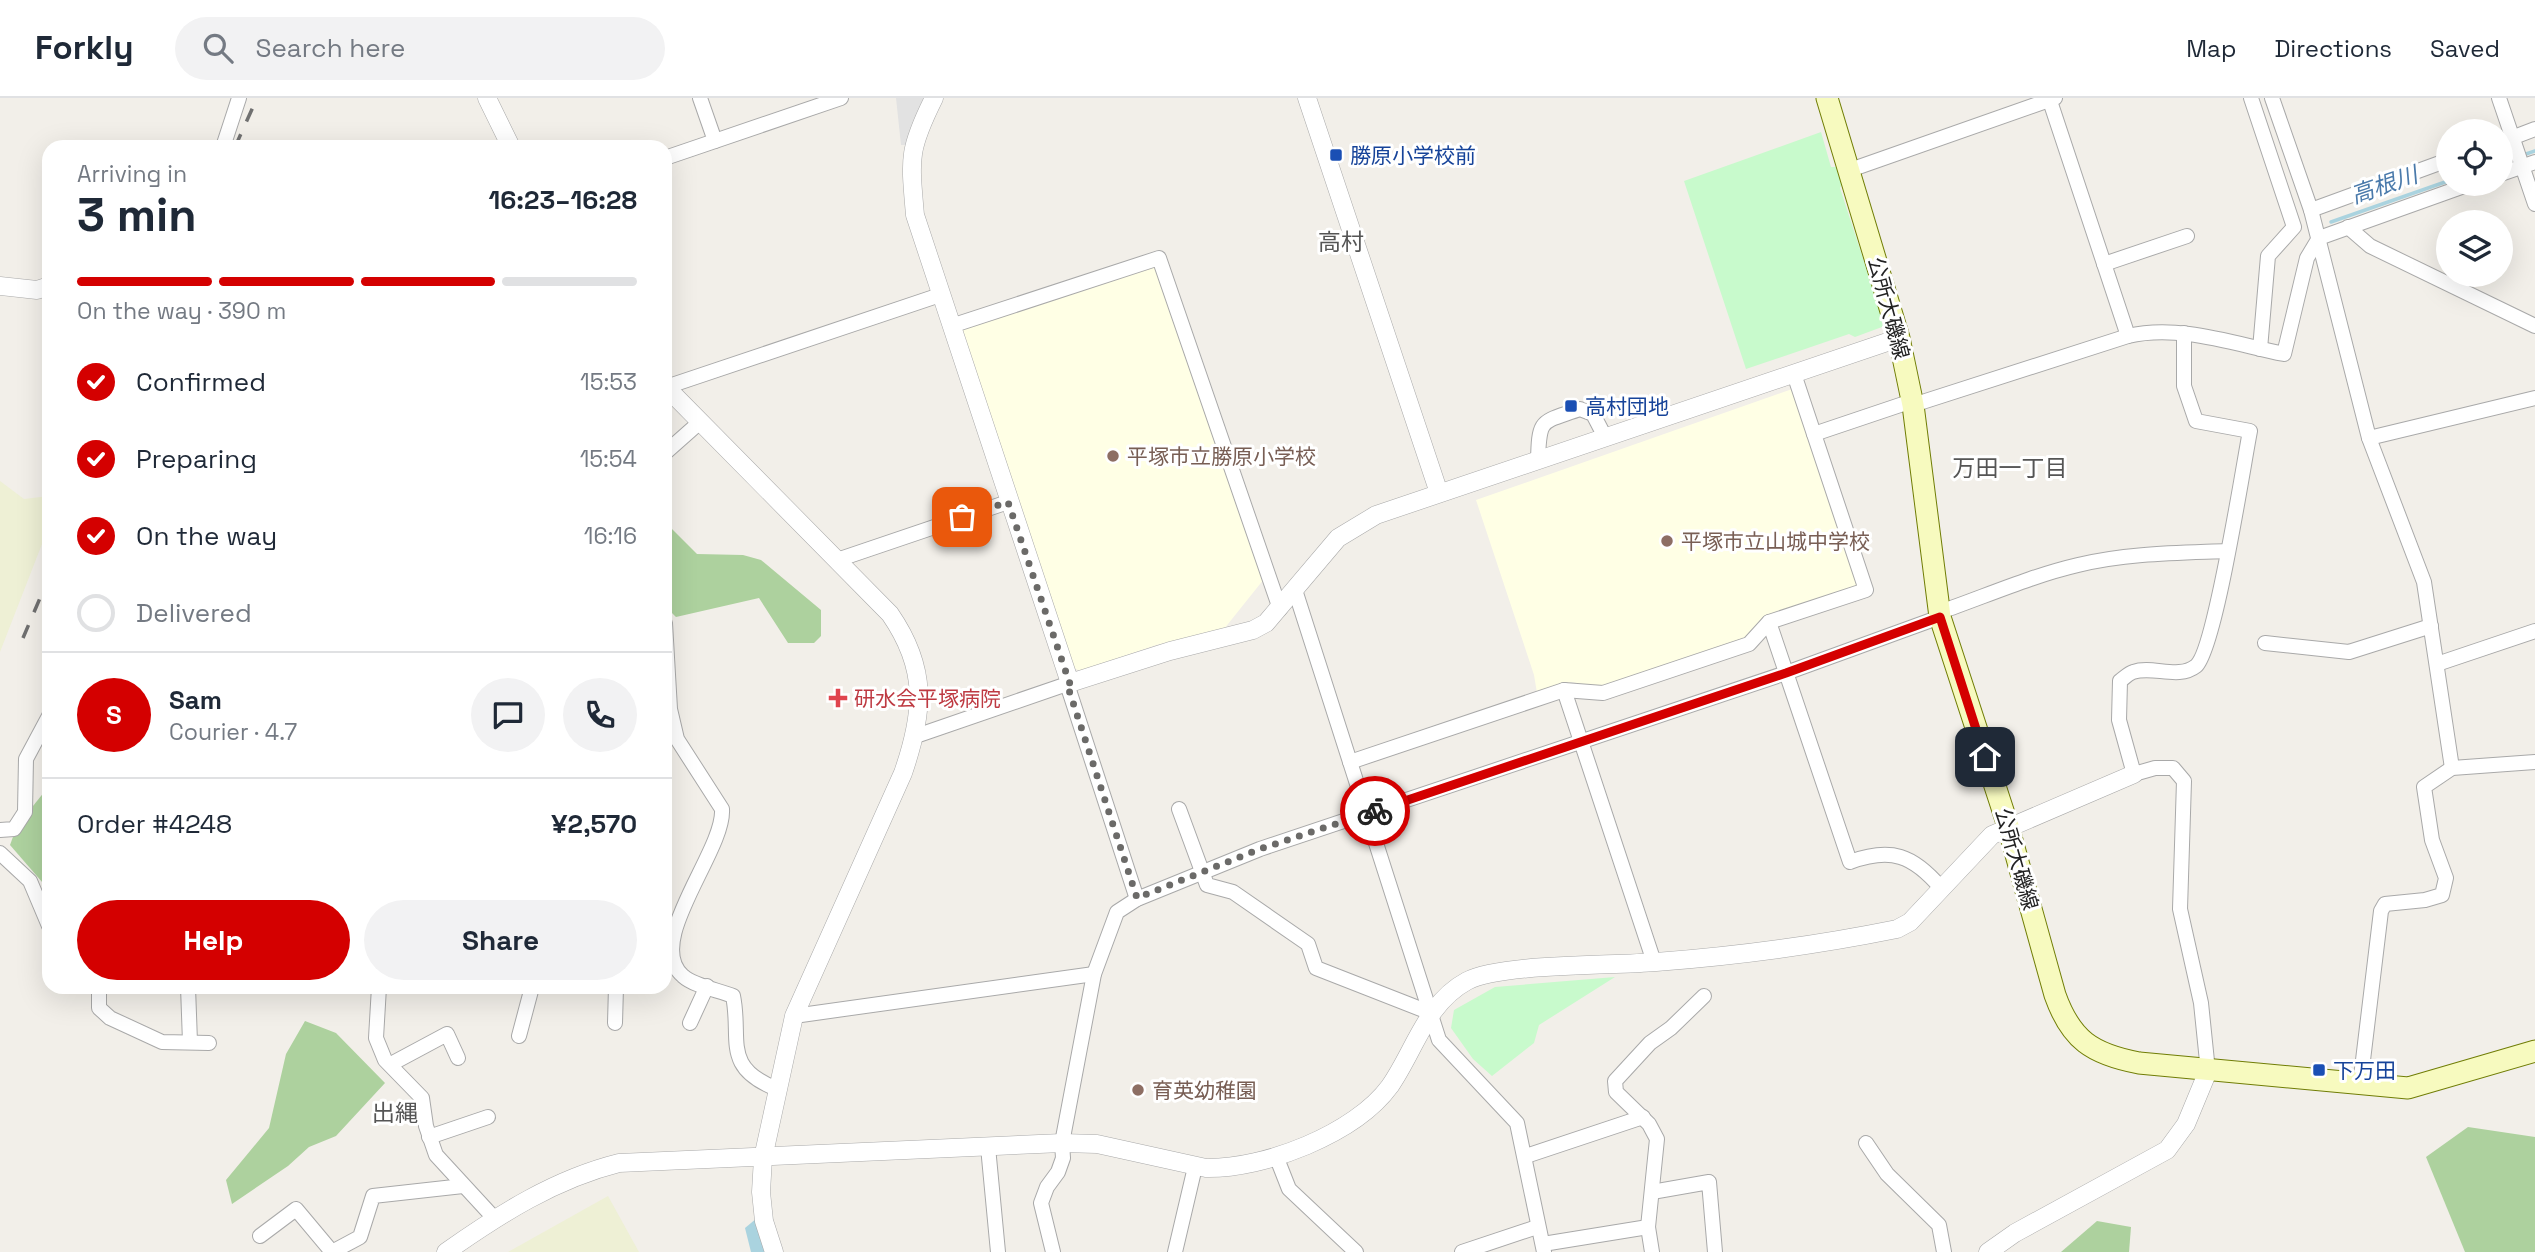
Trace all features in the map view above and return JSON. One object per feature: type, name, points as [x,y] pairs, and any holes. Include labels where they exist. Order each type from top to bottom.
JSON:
[{"type":"main road","name":"公所大磯線","points":[[1827,98],[1899,338],[1913,403],[1940,615],[2008,826],[2055,995],[2064,1021],[2072,1032],[2082,1042],[2118,1059],[2208,1071],[2408,1088],[2535,1051]]},
{"type":"street","points":[[225,140],[239,98]]},
{"type":"street","points":[[487,98],[508,140]]},
{"type":"street","points":[[700,98],[715,141]]},
{"type":"street","points":[[672,156],[841,98]]},
{"type":"street","points":[[934,98],[913,142],[910,158],[915,215],[1137,898]]},
{"type":"street","points":[[1307,98],[1439,493]]},
{"type":"street","points":[[2251,98],[2294,227],[2268,256],[2260,349]]},
{"type":"street","points":[[2272,98],[2319,238],[2369,438],[2424,582],[2452,768]]},
{"type":"street","points":[[2499,98],[2503,119]]},
{"type":"street","points":[[1850,170],[2052,99],[2128,336]]},
{"type":"street","points":[[2513,137],[2535,130]]},
{"type":"street","points":[[2513,146],[2529,164],[2535,204]]},
{"type":"street","points":[[2311,210],[2436,164]]},
{"type":"street","points":[[1814,435],[2148,331],[2184,333],[2284,354],[2307,258],[2319,238],[2436,196]]},
{"type":"street","points":[[2348,227],[2370,246],[2535,326]]},
{"type":"street","points":[[2104,264],[2187,236]]},
{"type":"street","points":[[951,326],[1158,258],[1280,609]]},
{"type":"street","points":[[0,286],[42,288]]},
{"type":"street","points":[[672,384],[940,295]]},
{"type":"street","points":[[2134,774],[2119,720],[2120,681],[2133,672],[2187,672],[2199,664],[2206,647],[2228,551],[2250,431],[2196,421],[2184,386],[2184,333]]},
{"type":"street","points":[[916,736],[1170,651],[1253,630],[1266,624],[1338,538],[1355,525],[1439,493],[1899,338]]},
{"type":"street","points":[[1350,762],[1564,690],[1603,693],[1749,644],[1769,622],[1866,590],[1794,374]]},
{"type":"street","points":[[672,392],[890,614],[907,639],[916,664],[920,696],[916,736],[903,773],[794,1016],[763,1158],[763,1211],[774,1252]]},
{"type":"street","points":[[2369,438],[2535,398]]},
{"type":"street","points":[[1538,461],[1539,429],[1544,422],[1580,408],[1592,414],[1605,437]]},
{"type":"street","points":[[672,447],[701,422]]},
{"type":"street","points":[[837,560],[1008,502]]},
{"type":"street","points":[[1053,1252],[1041,1203],[1061,1165],[1062,1143],[1094,974],[1117,912],[1137,898],[1260,849],[1786,673],[2044,574],[2081,564],[2156,554],[2228,551]]},
{"type":"street","points":[[1295,590],[1439,1040],[1517,1123],[1543,1248],[1648,1227]]},
{"type":"street","points":[[1769,622],[1850,862],[1866,856],[1894,855],[1911,860],[1941,888]]},
{"type":"street","points":[[2265,643],[2349,652],[2431,626]]},
{"type":"street","points":[[2437,664],[2535,631]]},
{"type":"street","points":[[1564,690],[1654,962]]},
{"type":"street","points":[[672,718],[677,739],[722,809],[723,822],[698,873],[672,942]]},
{"type":"street","points":[[0,830],[14,829],[25,812],[26,759],[42,729]]},
{"type":"street","points":[[2360,1085],[2381,911],[2385,904],[2425,900],[2442,895],[2446,878],[2432,840],[2424,787],[2452,768],[2535,762]]},
{"type":"street","points":[[446,1252],[495,1218],[557,1185],[612,1165],[1062,1143],[1097,1144],[1195,1167],[1224,1168],[1276,1156],[1320,1140],[1376,1102],[1389,1087],[1431,1013],[1466,982],[1503,971],[1654,962],[1749,952],[1897,929],[1910,922],[1981,844],[2008,826],[2134,774],[2165,767],[2179,773],[2184,782],[2180,909],[2201,1003],[2208,1071],[2186,1124],[2167,1150],[2015,1233],[1988,1252]]},
{"type":"street","points":[[1179,809],[1207,885],[1233,892],[1308,944],[1316,968],[1431,1013]]},
{"type":"street","points":[[0,853],[30,881],[42,909]]},
{"type":"street","points":[[672,963],[685,979],[733,996],[737,1016],[734,1039],[742,1066],[764,1084],[777,1089]]},
{"type":"street","points":[[794,1016],[1094,974]]},
{"type":"street","points":[[690,1023],[707,986]]},
{"type":"street","points":[[99,994],[99,1008],[110,1018],[162,1042],[209,1043]]},
{"type":"street","points":[[188,994],[190,1042]]},
{"type":"street","points":[[379,994],[376,1038],[385,1060],[422,1098],[429,1137],[436,1155],[495,1218]]},
{"type":"street","points":[[519,1036],[530,994]]},
{"type":"street","points":[[615,1023],[616,994]]},
{"type":"street","points":[[1652,1252],[1648,1227],[1657,1139],[1643,1117],[1616,1092],[1615,1081],[1650,1043],[1671,1028],[1704,996]]},
{"type":"street","points":[[391,1064],[447,1034],[458,1058]]},
{"type":"street","points":[[429,1137],[488,1116]]},
{"type":"street","points":[[1526,1156],[1643,1117]]},
{"type":"street","points":[[1866,1143],[1887,1174],[1940,1225],[1944,1252]]},
{"type":"street","points":[[988,1147],[998,1252]]},
{"type":"street","points":[[1276,1156],[1289,1189],[1356,1252]]},
{"type":"street","points":[[1175,1252],[1195,1167]]},
{"type":"street","points":[[1652,1192],[1709,1182],[1714,1252]]},
{"type":"street","points":[[260,1236],[296,1209],[332,1252],[360,1237],[373,1196],[463,1186]]},
{"type":"street","points":[[1462,1252],[1537,1227]]},
{"type":"shaded area","points":[[896,98],[927,98],[905,145],[901,145]]},
{"type":"shaded area","name":"平塚市立勝原小学校","points":[[1154,265],[1159,267],[1264,579],[1224,629],[1156,645],[1080,671],[1074,668],[961,332],[964,328]]},
{"type":"shaded area","name":"平塚市立山城中学校","points":[[1795,388],[1858,582],[1855,590],[1747,640],[1605,688],[1571,682],[1537,693],[1534,675],[1476,500]]},
{"type":"shaded area","points":[[0,481],[24,499],[42,497],[42,544],[0,652]]},
{"type":"shaded area","points":[[608,1196],[639,1252],[508,1252]]},
{"type":"green space","points":[[1821,132],[1831,167],[1836,167],[1842,184],[1840,188],[1884,323],[1882,327],[1855,337],[1849,334],[1746,369],[1684,181]]},
{"type":"green space","points":[[672,529],[697,554],[743,555],[761,560],[821,610],[821,636],[814,643],[788,643],[759,598],[676,617],[672,613]]},
{"type":"green space","points":[[42,795],[42,882],[10,845],[17,826]]},
{"type":"green space","points":[[1615,977],[1539,1025],[1534,1043],[1492,1076],[1473,1059],[1451,1028],[1454,1010],[1495,987]]},
{"type":"green space","points":[[305,1021],[336,1033],[385,1083],[336,1136],[309,1147],[288,1166],[232,1204],[226,1180],[269,1128],[286,1054]]},
{"type":"green space","points":[[2468,1127],[2535,1137],[2535,1252],[2465,1252],[2426,1157]]},
{"type":"green space","points":[[2097,1221],[2131,1227],[2129,1252],[2061,1252]]},
{"type":"water","points":[[757,1218],[767,1252],[751,1252],[745,1228]]},
{"type":"waterway","name":"高根川","points":[[2523,155],[2535,151]]},
{"type":"waterway","name":"高根川","points":[[2331,222],[2436,185]]},
{"type":"railway","points":[[238,140],[257,98]]},
{"type":"railway","points":[[23,638],[42,593]]},
{"type":"way so far","points":[[962,517],[1008,502],[1070,684],[1067,684],[1137,898],[1260,849],[1375,811]]},
{"type":"place","name":"勝原小学校前","points":[[1336,155]]},
{"type":"place","name":"高村団地","points":[[1571,406]]},
{"type":"place","name":"平塚市立勝原小学校","points":[[1113,456]]},
{"type":"place","name":"平塚市立山城中学校","points":[[1667,541]]},
{"type":"place","name":"研水会平塚病院","points":[[838,698]]},
{"type":"place","name":"下万田","points":[[2319,1070]]},
{"type":"place","name":"育英幼稚園","points":[[1138,1090]]},
{"type":"district","name":"高村","points":[[1341,242]]},
{"type":"district","name":"万田一丁目","points":[[2010,468]]},
{"type":"district","name":"出縄","points":[[395,1113]]},
{"type":"route","points":[[1375,811],[1651,716],[1786,673],[1799,666],[1940,617],[1985,757]]}]
